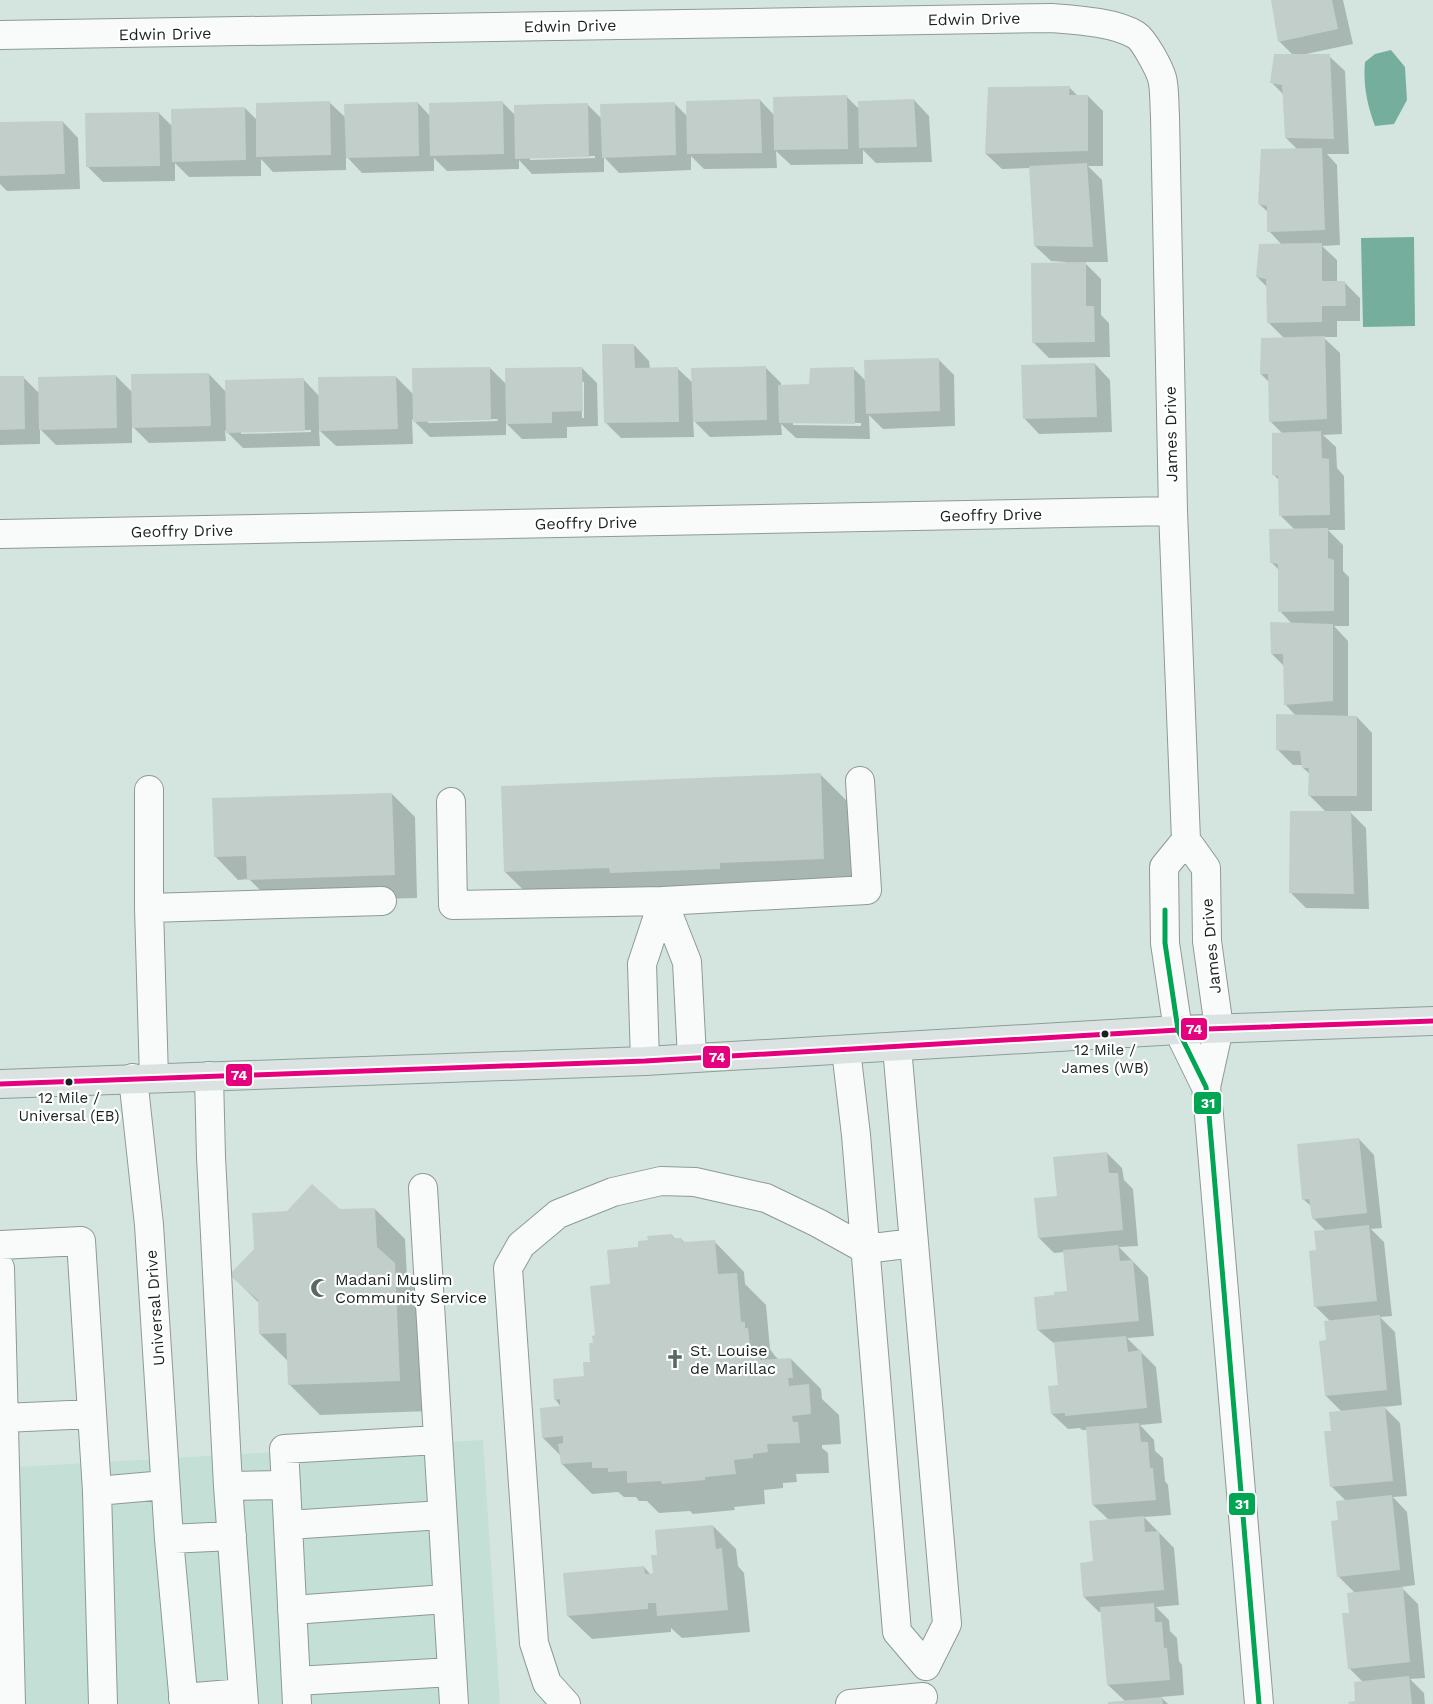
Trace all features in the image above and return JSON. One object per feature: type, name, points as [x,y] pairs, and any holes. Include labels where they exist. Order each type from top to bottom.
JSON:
[{"type":"main road","points":[[0,1084],[644,1061],[1178,1030],[1433,1021]]},
{"type":"street","name":"Edwin Drive","points":[[0,35],[97,35],[1052,18],[1086,21],[1112,26],[1137,36]]},
{"type":"street","name":"James Drive","points":[[1137,36],[1151,54],[1162,78],[1164,106],[1173,511],[1186,840],[1206,868],[1207,941],[1219,1028],[1206,1088]]},
{"type":"street","name":"Geoffry Drive","points":[[0,534],[1173,511]]},
{"type":"street","points":[[451,802],[454,905],[664,901],[867,890],[860,782]]},
{"type":"street","name":"Universal Drive","points":[[148,790],[149,908],[144,1078],[149,1225],[165,1485],[184,1701],[243,1699],[228,1486],[211,1157],[209,1076]]},
{"type":"street","name":"James Drive","points":[[1186,840],[1164,867],[1165,943],[1178,1030],[1206,1088],[1210,1115],[1259,1704]]},
{"type":"street","points":[[149,908],[382,901]]},
{"type":"street","points":[[664,901],[687,962],[692,1057]]},
{"type":"street","points":[[644,1061],[642,964],[664,901]]},
{"type":"street","points":[[850,1704],[922,1701],[926,1666],[947,1624],[897,1047]]},
{"type":"street","points":[[846,1050],[866,1249],[897,1632],[926,1666]]},
{"type":"street","points":[[566,1704],[547,1684],[534,1643],[508,1268],[521,1245],[558,1214],[613,1192],[661,1180],[695,1182],[766,1198],[818,1222],[866,1249],[914,1243]]},
{"type":"street","points":[[423,1188],[446,1600],[454,1704]]},
{"type":"street","points":[[0,1245],[81,1241],[97,1491],[103,1704]]},
{"type":"street","points":[[0,1268],[11,1704]]},
{"type":"street","points":[[4,1418],[92,1414]]},
{"type":"street","points":[[438,1440],[284,1449],[296,1693],[452,1672]]},
{"type":"street","points":[[97,1491],[165,1485]]},
{"type":"street","points":[[228,1486],[286,1485]]},
{"type":"street","points":[[288,1524],[442,1516]]},
{"type":"street","points":[[169,1539],[232,1536]]},
{"type":"street","points":[[292,1610],[446,1600]]},
{"type":"shaded area","points":[[1391,50],[1405,67],[1407,100],[1394,124],[1375,126],[1366,94],[1365,62],[1375,54]]},
{"type":"shaded area","points":[[1414,237],[1415,326],[1363,327],[1361,238]]},
{"type":"shaded area","points":[[483,1440],[500,1704],[0,1704],[0,1468]]},
{"type":"building","points":[[1271,0],[1332,0],[1338,29],[1278,42]]},
{"type":"building","points":[[1274,54],[1330,54],[1334,139],[1285,138],[1282,85],[1270,83]]},
{"type":"building","points":[[1070,86],[1069,95],[1088,95],[1088,151],[985,154],[988,87]]},
{"type":"building","points":[[847,95],[848,149],[774,150],[773,97]]},
{"type":"building","points":[[760,99],[762,153],[687,154],[686,101]]},
{"type":"building","points":[[914,99],[917,147],[859,148],[858,101]]},
{"type":"building","points":[[330,101],[331,155],[256,157],[256,103]]},
{"type":"building","points":[[503,101],[504,154],[430,156],[429,103]]},
{"type":"building","points":[[418,102],[419,156],[346,158],[344,104]]},
{"type":"building","points":[[675,102],[676,155],[602,158],[600,104]]},
{"type":"building","points":[[588,103],[589,157],[515,159],[514,105]]},
{"type":"building","points":[[245,107],[246,160],[172,162],[171,109]]},
{"type":"building","points":[[159,112],[160,166],[86,167],[85,113]]},
{"type":"building","points":[[63,121],[65,174],[0,176],[0,122]]},
{"type":"building","points":[[1322,148],[1325,230],[1267,232],[1267,206],[1258,204],[1261,149]]},
{"type":"building","points":[[1087,163],[1093,247],[1034,246],[1029,166]]},
{"type":"building","points":[[1322,243],[1322,281],[1345,281],[1346,306],[1322,306],[1322,322],[1267,323],[1266,279],[1256,277],[1259,244]]},
{"type":"building","points":[[1086,262],[1086,306],[1094,306],[1095,342],[1032,343],[1031,263]]},
{"type":"building","points":[[1325,336],[1327,419],[1269,422],[1268,374],[1260,374],[1261,338]]},
{"type":"building","points":[[602,344],[634,344],[635,368],[678,367],[679,422],[604,423]]},
{"type":"building","points":[[939,358],[940,411],[866,414],[864,360]]},
{"type":"building","points":[[1095,363],[1097,417],[1023,419],[1021,365]]},
{"type":"building","points":[[766,366],[767,420],[693,422],[691,368]]},
{"type":"building","points":[[490,367],[491,420],[413,422],[412,368]]},
{"type":"building","points":[[582,367],[583,411],[552,412],[552,423],[506,424],[505,368]]},
{"type":"building","points":[[854,367],[855,424],[779,423],[778,385],[809,384],[810,368]]},
{"type":"building","points":[[209,373],[211,426],[132,428],[131,374]]},
{"type":"building","points":[[116,375],[117,428],[39,430],[38,377]]},
{"type":"building","points":[[0,376],[24,376],[25,429],[0,430]]},
{"type":"building","points":[[396,376],[398,429],[319,431],[318,377]]},
{"type":"building","points":[[304,378],[305,431],[226,433],[225,380]]},
{"type":"building","points":[[1321,431],[1322,458],[1329,459],[1330,515],[1279,516],[1278,476],[1272,475],[1272,433]]},
{"type":"building","points":[[1328,528],[1328,558],[1334,560],[1334,611],[1278,612],[1278,564],[1270,563],[1269,529]]},
{"type":"building","points":[[1270,622],[1333,624],[1333,701],[1284,705],[1283,654],[1271,654]]},
{"type":"building","points":[[1276,714],[1357,716],[1357,796],[1308,796],[1309,768],[1302,768],[1300,751],[1276,750]]},
{"type":"building","points":[[821,773],[824,859],[720,863],[720,869],[610,873],[609,868],[504,872],[501,786]]},
{"type":"building","points":[[392,793],[395,875],[247,880],[246,856],[214,857],[212,798]]},
{"type":"building","points":[[1290,811],[1351,811],[1354,894],[1289,893]]},
{"type":"building","points":[[1359,1138],[1367,1213],[1312,1219],[1309,1199],[1302,1200],[1297,1144]]},
{"type":"building","points":[[1107,1152],[1109,1173],[1118,1173],[1123,1230],[1038,1238],[1034,1198],[1057,1196],[1053,1157]]},
{"type":"building","name":"Madani Muslim Community Service","points":[[312,1184],[340,1209],[375,1208],[377,1247],[395,1263],[400,1381],[288,1385],[286,1333],[259,1334],[258,1300],[229,1275],[254,1249],[252,1213],[287,1211]]},
{"type":"building","points":[[1369,1225],[1377,1301],[1314,1307],[1309,1251],[1316,1250],[1314,1231]]},
{"type":"building","name":"St. Louise de Marillac","points":[[672,1234],[673,1238],[682,1238],[682,1242],[715,1240],[718,1274],[737,1273],[741,1322],[745,1322],[745,1328],[748,1328],[750,1346],[758,1346],[760,1360],[791,1358],[793,1378],[788,1378],[789,1386],[809,1384],[811,1414],[792,1416],[793,1422],[798,1422],[800,1443],[767,1444],[768,1452],[753,1454],[753,1458],[734,1460],[736,1474],[705,1477],[705,1480],[662,1484],[661,1481],[627,1483],[627,1471],[608,1472],[608,1468],[592,1468],[592,1462],[561,1464],[558,1444],[563,1443],[563,1436],[542,1438],[540,1408],[560,1406],[560,1399],[554,1400],[553,1379],[584,1376],[583,1362],[590,1362],[589,1343],[593,1343],[592,1336],[595,1335],[590,1286],[610,1284],[607,1250],[638,1247],[638,1241],[648,1240],[647,1236]]},
{"type":"building","points":[[1118,1245],[1120,1261],[1133,1260],[1139,1321],[1037,1330],[1034,1297],[1054,1295],[1054,1292],[1067,1291],[1063,1250]]},
{"type":"building","points":[[1380,1315],[1387,1390],[1325,1396],[1319,1341],[1326,1340],[1324,1321]]},
{"type":"building","points":[[1126,1336],[1128,1352],[1141,1350],[1147,1408],[1065,1416],[1065,1413],[1051,1414],[1048,1386],[1058,1385],[1054,1342]]},
{"type":"building","points":[[1385,1406],[1393,1481],[1330,1487],[1324,1431],[1331,1431],[1329,1412]]},
{"type":"building","points":[[1139,1423],[1141,1442],[1148,1442],[1150,1468],[1153,1468],[1156,1500],[1092,1505],[1086,1427]]},
{"type":"building","points":[[1392,1495],[1400,1570],[1337,1577],[1331,1521],[1338,1520],[1336,1501]]},
{"type":"building","points":[[1144,1516],[1145,1532],[1159,1531],[1164,1590],[1083,1597],[1080,1563],[1093,1561],[1089,1521]]},
{"type":"building","points":[[713,1525],[716,1549],[722,1548],[728,1610],[657,1616],[656,1603],[648,1603],[648,1609],[567,1616],[563,1573],[644,1566],[645,1574],[653,1573],[651,1555],[657,1555],[655,1530]]},
{"type":"building","points":[[1403,1587],[1410,1662],[1348,1669],[1342,1613],[1349,1613],[1347,1593]]},
{"type":"building","points":[[1154,1603],[1155,1622],[1162,1622],[1164,1648],[1167,1648],[1170,1680],[1107,1685],[1100,1607]]},
{"type":"building","points":[[1409,1676],[1412,1704],[1349,1704],[1348,1702],[1355,1701],[1354,1682]]},
{"type":"building","points":[[1162,1697],[1163,1704],[1108,1704],[1108,1702]]},
{"type":"transit line","name":"31","points":[[1165,910],[1165,943],[1178,1030],[1206,1087],[1259,1704]]},
{"type":"transit line","name":"74","points":[[0,1084],[645,1061],[1178,1030],[1433,1021]]},
{"type":"place","name":"12 Mile / James (WB)","points":[[1105,1034]]},
{"type":"place","name":"12 Mile / Universal (EB)","points":[[69,1082]]},
{"type":"place","name":"Madani Muslim Community Service","points":[[320,1288]]},
{"type":"place","name":"St. Louise de Marillac","points":[[675,1359]]}]
